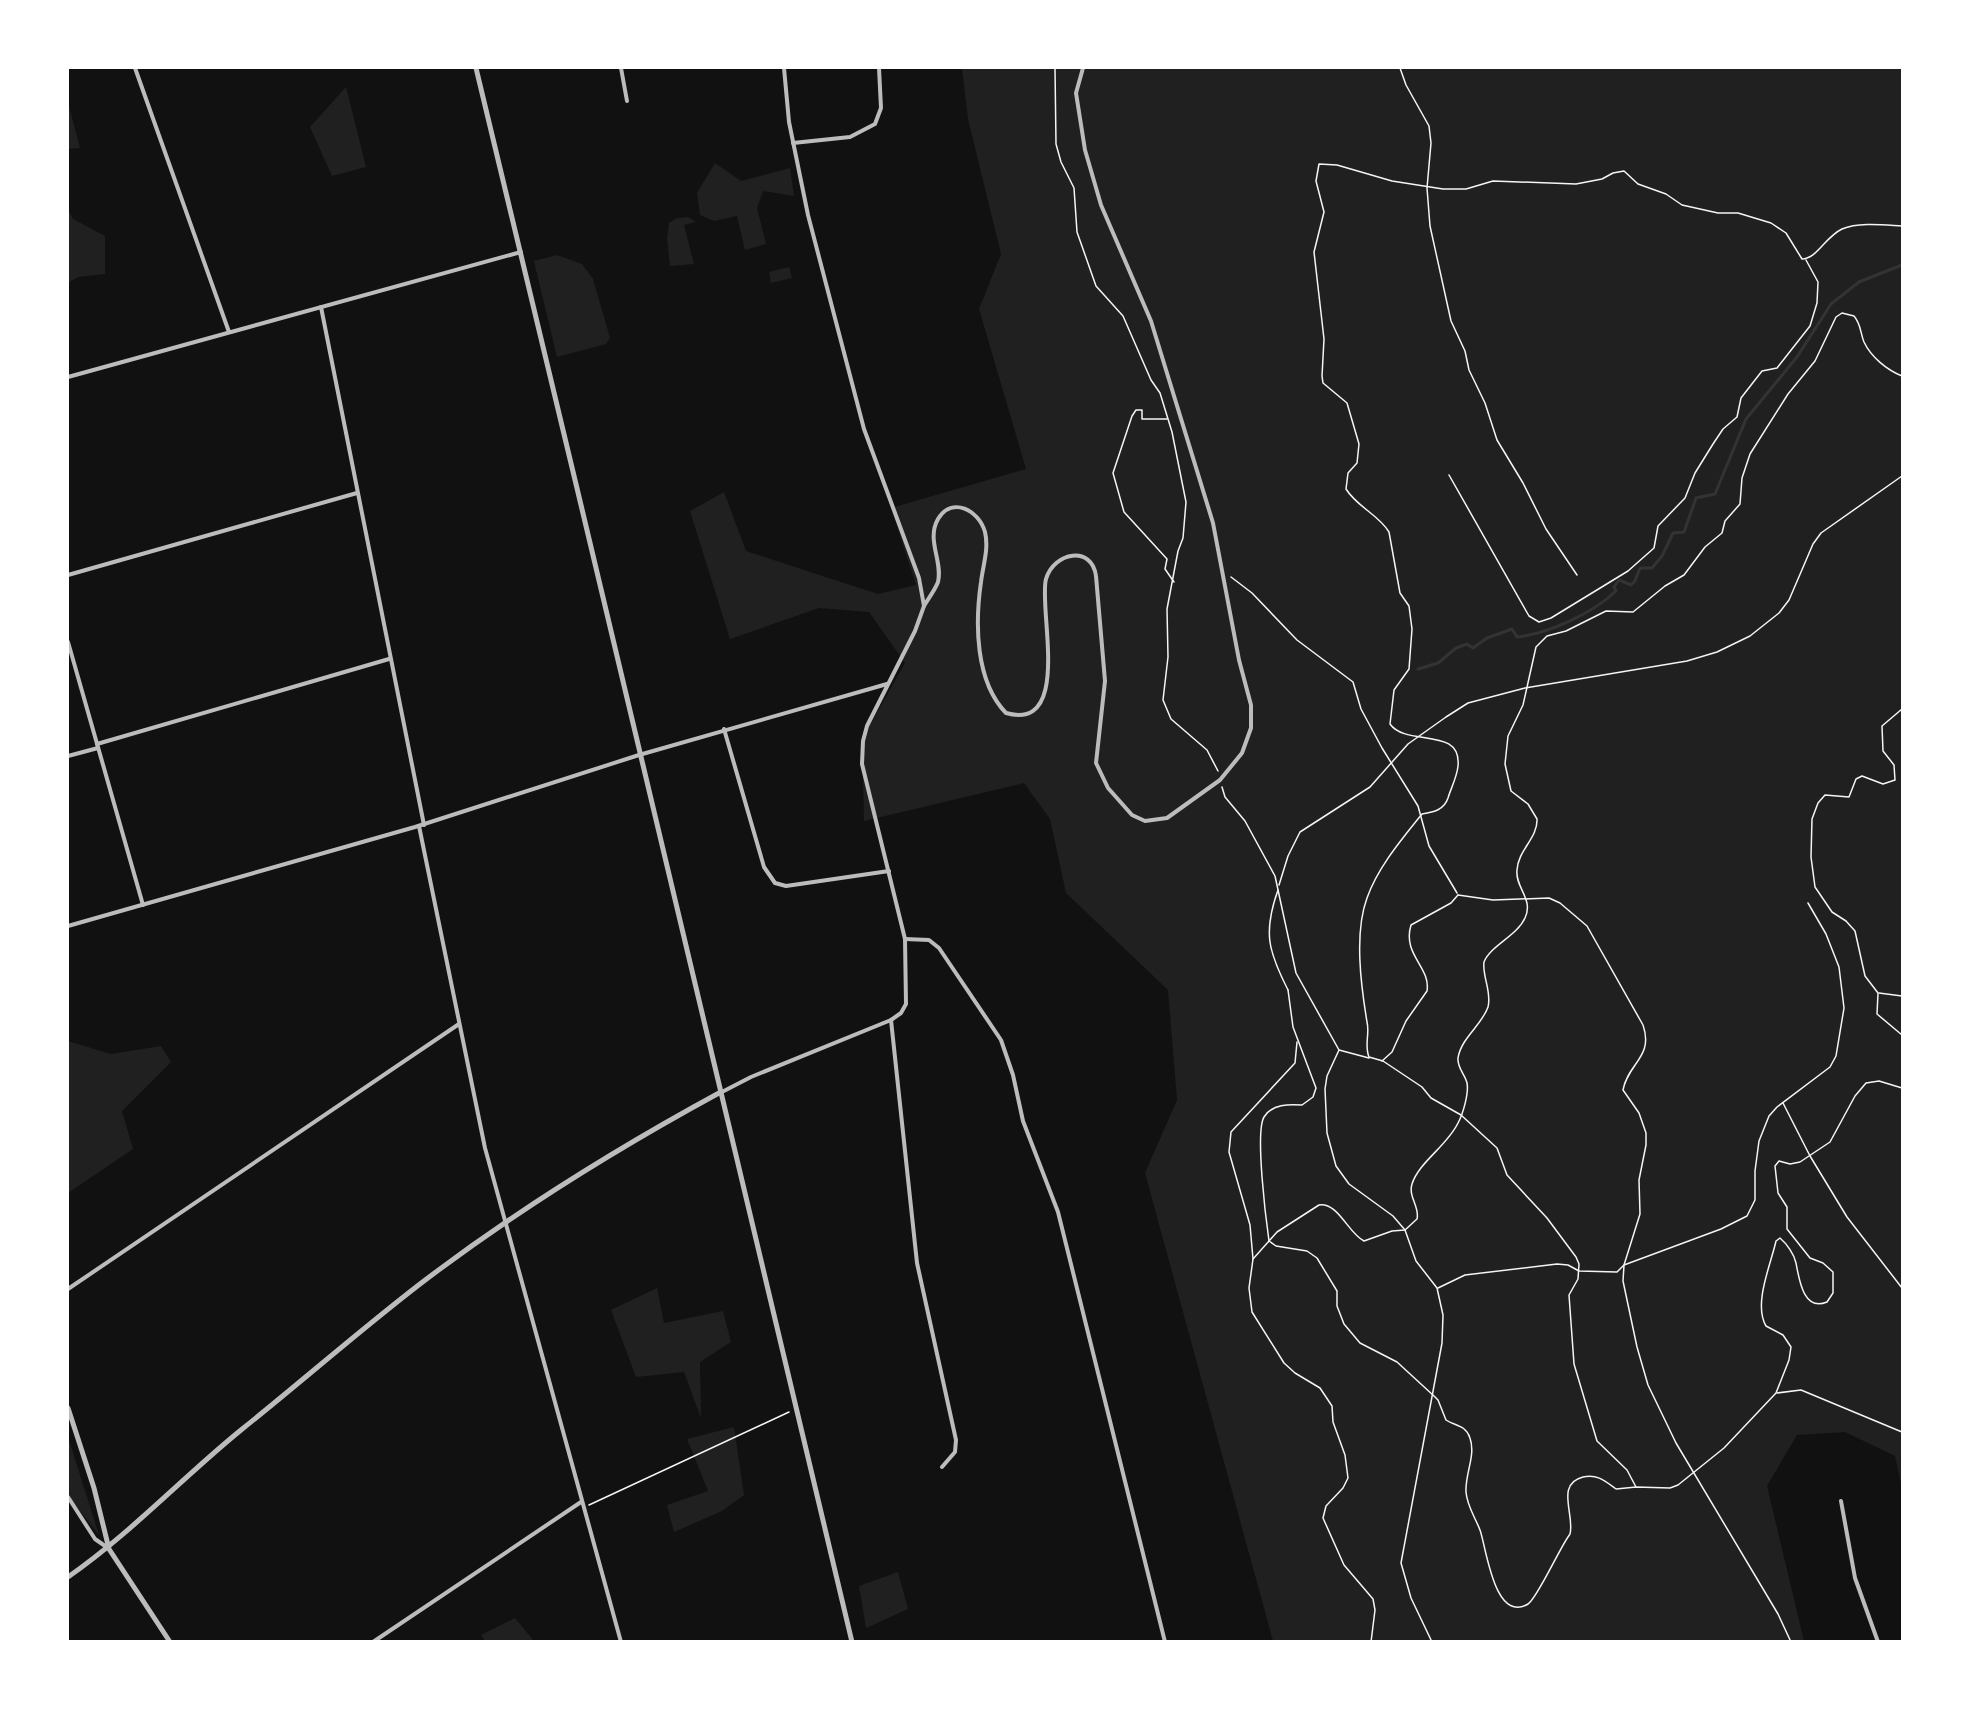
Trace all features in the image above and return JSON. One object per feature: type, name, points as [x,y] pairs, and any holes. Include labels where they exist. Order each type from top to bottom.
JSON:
[{"type":"street","points":[[135,68],[229,332]]},
{"type":"street","points":[[476,68],[584,509],[639,755],[794,1410],[852,1640],[844,1641]]},
{"type":"street","points":[[621,68],[627,101]]},
{"type":"street","points":[[784,68],[793,143],[808,215],[864,429],[919,578],[924,606]]},
{"type":"street","points":[[793,143],[850,137],[875,124],[881,108],[879,68]]},
{"type":"street","points":[[68,1577],[109,1549],[218,1449],[421,1284],[506,1223],[719,1093],[751,1077],[891,1020],[901,1013],[908,996],[905,939],[862,764],[862,741],[867,726],[915,631],[924,606],[938,583],[933,535],[936,522],[944,511],[954,506],[966,508],[982,524],[986,534],[986,557],[978,617],[985,676],[996,700],[1006,713],[1019,714],[1029,711],[1038,705],[1048,686],[1046,580],[1060,560],[1075,554],[1084,556],[1095,567],[1105,681],[1096,763],[1108,788],[1132,815],[1145,821],[1156,821],[1167,818],[1183,808],[1220,780],[1242,753],[1251,728],[1251,705],[1239,660],[1213,522],[1151,321],[1101,205],[1088,161],[1076,93],[1083,68]]},
{"type":"street","points":[[68,376],[521,252]]},
{"type":"street","points":[[321,307],[485,1148],[621,1641]]},
{"type":"street","points":[[68,575],[357,493]]},
{"type":"street","points":[[68,642],[143,905]]},
{"type":"street","points":[[68,756],[389,660]]},
{"type":"street","points":[[68,926],[422,825],[724,729],[888,683]]},
{"type":"street","points":[[724,729],[764,867],[775,883],[786,886],[889,871]]},
{"type":"street","points":[[905,939],[929,940],[939,948],[994,1030],[1007,1056],[1023,1121],[1058,1212],[1165,1641]]},
{"type":"street","points":[[891,1020],[917,1263],[956,1440],[955,1452],[942,1467]]},
{"type":"street","points":[[68,1289],[460,1023]]},
{"type":"street","points":[[68,1408],[109,1549],[170,1641]]},
{"type":"street","points":[[68,1497],[95,1539],[109,1549]]},
{"type":"street","points":[[1841,1501],[1855,1578],[1878,1641]]},
{"type":"street","points":[[373,1641],[581,1502]]},
{"type":"path","points":[[1054,68],[1056,144],[1061,162],[1074,188],[1080,242],[1096,286],[1123,316],[1151,380],[1160,393],[1186,502],[1185,526],[1167,609],[1168,657],[1163,700],[1171,719],[1207,750],[1225,797],[1252,833],[1279,887],[1296,973],[1339,1050],[1383,1061],[1422,1087],[1431,1098],[1461,1115],[1500,1151],[1507,1175],[1547,1218],[1576,1257],[1578,1279],[1569,1296],[1574,1364],[1597,1440],[1627,1470],[1636,1486]]},
{"type":"path","points":[[1400,68],[1406,85],[1429,126],[1431,143],[1427,188],[1432,243],[1451,321],[1488,411],[1492,432],[1546,529],[1577,575]]},
{"type":"path","points":[[1369,1058],[1365,1047],[1368,1028],[1362,992],[1361,929],[1366,899],[1385,865],[1422,814],[1438,810],[1446,804],[1459,764],[1457,754],[1446,742],[1436,737],[1417,738],[1396,730],[1390,719],[1394,690],[1409,669],[1412,629],[1409,606],[1400,594],[1389,532],[1385,525],[1355,502],[1346,489],[1348,473],[1358,460],[1358,440],[1347,403],[1323,383],[1324,339],[1314,252],[1324,212],[1319,200],[1316,173],[1319,164],[1337,165],[1427,188],[1461,189],[1492,181],[1576,184],[1602,179],[1613,172],[1624,171],[1638,184],[1666,194],[1682,205],[1718,213],[1738,213],[1771,223],[1786,233],[1798,256],[1806,259],[1818,282],[1817,303],[1810,326],[1777,368],[1762,371],[1741,398],[1737,417],[1723,429],[1713,444],[1695,473],[1685,498],[1658,526],[1654,548],[1628,571],[1551,618],[1539,622],[1528,616],[1449,475]]},
{"type":"path","points":[[1806,259],[1818,251],[1824,241],[1849,227],[1902,226]]},
{"type":"path","points":[[1253,1259],[1291,1221],[1309,1209],[1323,1204],[1332,1209],[1354,1234],[1364,1241],[1392,1231],[1405,1230],[1415,1223],[1418,1216],[1411,1191],[1416,1173],[1437,1152],[1461,1115],[1468,1086],[1459,1067],[1458,1058],[1461,1048],[1488,1005],[1484,962],[1523,922],[1527,912],[1527,898],[1517,882],[1517,866],[1519,856],[1535,831],[1537,819],[1528,804],[1511,791],[1505,764],[1510,727],[1523,705],[1529,687],[1532,662],[1540,641],[1606,611],[1633,612],[1640,609],[1665,586],[1684,576],[1705,547],[1722,533],[1725,521],[1740,504],[1742,478],[1750,454],[1788,394],[1815,362],[1836,317],[1842,313],[1854,316],[1860,326],[1864,341],[1877,359],[1902,376]]},
{"type":"path","points":[[1168,419],[1142,419],[1143,410],[1136,410],[1113,473],[1124,512],[1167,559],[1165,569],[1174,582]]},
{"type":"path","points":[[1269,1242],[1261,1156],[1262,1124],[1264,1118],[1274,1108],[1288,1104],[1302,1105],[1313,1097],[1316,1088],[1296,1037],[1288,990],[1271,958],[1268,934],[1288,856],[1300,832],[1370,787],[1417,738],[1468,703],[1529,687],[1687,661],[1717,652],[1750,636],[1779,613],[1789,600],[1813,544],[1821,533],[1902,476]]},
{"type":"path","points":[[1223,571],[1252,592],[1298,640],[1319,658],[1349,677],[1361,709],[1422,814],[1429,846],[1458,895]]},
{"type":"path","points":[[1902,709],[1882,726],[1883,751],[1894,765],[1895,780],[1884,784],[1866,776],[1859,777],[1849,797],[1843,799],[1828,794],[1823,798],[1815,810],[1812,825],[1815,887],[1832,912],[1846,921],[1855,931],[1865,976],[1878,993],[1877,1014],[1902,1035]]},
{"type":"path","points":[[1458,895],[1493,900],[1549,898],[1567,908],[1587,926],[1646,1036],[1645,1052],[1629,1074],[1623,1090],[1645,1126],[1646,1145],[1639,1180],[1640,1214],[1624,1265],[1623,1281],[1637,1347],[1648,1385],[1676,1443],[1696,1473],[1791,1641]]},
{"type":"path","points":[[1383,1061],[1392,1052],[1406,1021],[1427,991],[1425,977],[1411,951],[1409,941],[1411,925],[1451,903],[1458,895]]},
{"type":"path","points":[[1437,1288],[1459,1277],[1539,1266],[1568,1265],[1579,1271],[1617,1272],[1624,1265],[1730,1225],[1747,1216],[1755,1200],[1755,1171],[1760,1141],[1769,1116],[1782,1102],[1830,1067],[1841,1038],[1844,1008],[1839,967],[1826,934],[1808,903]]},
{"type":"path","points":[[1878,993],[1902,996]]},
{"type":"path","points":[[1296,1037],[1298,1057],[1295,1063],[1237,1124],[1229,1137],[1235,1177],[1250,1225],[1253,1259],[1249,1299],[1254,1318],[1290,1369],[1320,1388],[1330,1400],[1333,1422],[1347,1461],[1348,1478],[1343,1488],[1326,1506],[1323,1518],[1344,1565],[1373,1599],[1375,1610],[1371,1641]]},
{"type":"path","points":[[1339,1050],[1327,1076],[1325,1089],[1327,1133],[1336,1166],[1349,1184],[1394,1216],[1405,1230],[1416,1261],[1437,1288],[1443,1327],[1434,1396],[1401,1563],[1411,1599],[1432,1641]]},
{"type":"path","points":[[1269,1242],[1276,1246],[1303,1250],[1317,1258],[1337,1291],[1337,1306],[1344,1324],[1360,1343],[1397,1362],[1438,1400],[1446,1420],[1459,1425],[1470,1435],[1473,1450],[1466,1480],[1468,1505],[1480,1531],[1492,1582],[1512,1605],[1525,1606],[1532,1600],[1570,1534],[1572,1523],[1567,1491],[1571,1483],[1583,1477],[1600,1477],[1616,1489],[1636,1486],[1670,1488],[1696,1473],[1737,1435],[1776,1393],[1789,1360],[1791,1347],[1783,1335],[1766,1326],[1761,1308],[1766,1272],[1776,1240],[1780,1238],[1796,1262],[1798,1280],[1808,1299],[1822,1304],[1831,1299],[1833,1272],[1823,1263],[1810,1258],[1787,1229],[1787,1207],[1778,1193],[1775,1166],[1779,1161],[1795,1164],[1830,1142],[1855,1096],[1866,1083],[1879,1081],[1902,1088]]},
{"type":"path","points":[[1782,1102],[1810,1156],[1847,1217],[1902,1288]]},
{"type":"path","points":[[1776,1393],[1789,1390],[1807,1391],[1902,1432]]},
{"type":"path","points":[[583,1507],[794,1410]]},
{"type":"shaded area","points":[[962,68],[1902,68],[1902,1488],[1895,1456],[1845,1432],[1797,1435],[1767,1486],[1804,1641],[1273,1641],[1145,1173],[1177,1100],[1168,990],[1066,893],[1050,819],[1024,783],[864,821],[862,739],[905,663],[869,612],[819,608],[730,639],[690,511],[724,492],[746,551],[878,594],[916,585],[891,508],[1026,469],[979,309],[1001,254],[968,119]]},
{"type":"shaded area","points":[[346,87],[366,167],[332,176],[310,127]]},
{"type":"shaded area","points":[[68,102],[80,148],[68,149]]},
{"type":"shaded area","points":[[715,163],[741,181],[790,168],[794,196],[763,191],[757,208],[766,244],[745,250],[737,216],[714,221],[700,215],[697,193]]},
{"type":"shaded area","points":[[68,209],[73,219],[105,236],[105,274],[78,277],[68,283]]},
{"type":"shaded area","points":[[688,217],[696,222],[684,225],[694,264],[670,266],[667,238],[669,223],[677,218]]},
{"type":"shaded area","points":[[557,255],[582,264],[593,279],[610,338],[606,344],[557,357],[534,261]]},
{"type":"shaded area","points":[[789,267],[792,278],[771,283],[769,272]]},
{"type":"shaded area","points":[[68,1041],[111,1054],[161,1046],[171,1062],[122,1111],[133,1149],[68,1193]]},
{"type":"shaded area","points":[[657,1288],[664,1323],[723,1311],[731,1342],[700,1362],[701,1418],[684,1372],[636,1377],[611,1310]]},
{"type":"shaded area","points":[[734,1427],[744,1495],[722,1511],[674,1532],[667,1505],[708,1491],[687,1439]]},
{"type":"shaded area","points":[[68,1437],[99,1535],[68,1496]]},
{"type":"shaded area","points":[[898,1572],[908,1609],[866,1628],[859,1586]]},
{"type":"shaded area","points":[[515,1618],[534,1641],[485,1641],[481,1635]]},
{"type":"waterway","points":[[1418,669],[1438,663],[1456,648],[1467,644],[1473,648],[1487,638],[1512,629],[1517,637],[1542,632],[1570,621],[1595,607],[1616,591],[1614,587],[1619,580],[1631,585],[1640,568],[1652,568],[1662,556],[1673,533],[1684,532],[1696,498],[1715,494],[1746,419],[1797,357],[1831,304],[1859,282],[1902,265]]}]
